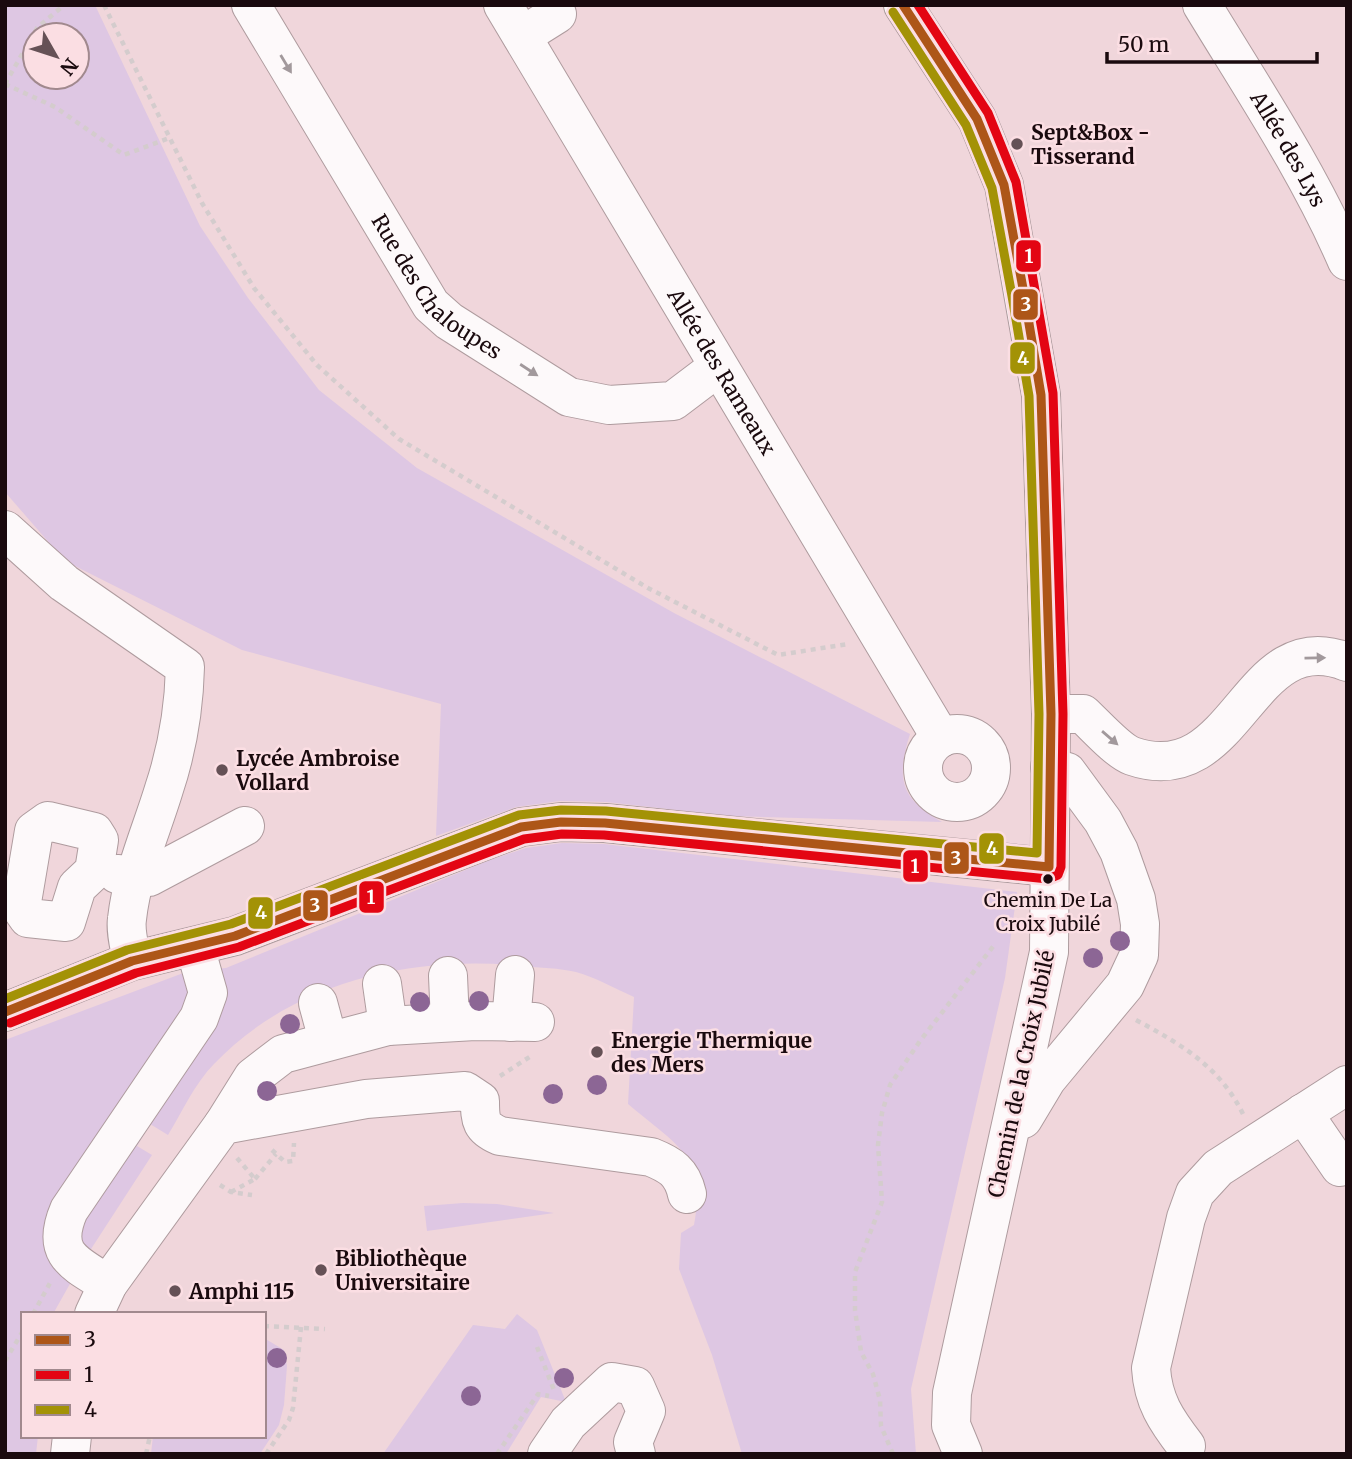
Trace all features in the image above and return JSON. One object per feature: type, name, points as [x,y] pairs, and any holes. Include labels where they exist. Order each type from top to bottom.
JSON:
[{"type":"street","name":"Rue des Chaloupes","points":[[251,5],[431,305],[449,321],[569,397],[609,405],[673,401],[718,367]]},
{"type":"street","name":"Chemin de la Croix Jubilé","points":[[903,5],[977,119],[1004,185],[1041,395],[1051,714],[1049,952],[952,1393],[951,1425],[957,1452]]},
{"type":"street","name":"Allée des Lys","points":[[1202,5],[1298,163],[1328,218],[1347,261]]},
{"type":"street","points":[[512,21],[563,8]]},
{"type":"street","name":"Allée des Rameaux","points":[[512,21],[941,738]]},
{"type":"street","points":[[5,530],[64,583],[185,667],[184,701],[165,786],[134,876],[126,922],[132,961]]},
{"type":"street","points":[[1051,714],[1083,714],[1130,755],[1158,760],[1188,757],[1212,743],[1255,690],[1296,659],[1336,658],[1347,662]]},
{"type":"street","points":[[1000,1172],[1022,1121],[1046,1079],[1125,985],[1139,955],[1140,924],[1136,899],[1119,851],[1103,821],[1067,772],[1050,767]]},
{"type":"street","points":[[66,922],[27,918],[21,908],[34,831],[48,821],[94,832],[99,840],[94,871],[77,887],[66,922],[68,939],[85,979]]},
{"type":"street","points":[[5,1012],[132,961],[195,947],[258,928],[521,827],[561,822],[605,823],[1049,867]]},
{"type":"street","points":[[94,871],[149,877],[245,826]]},
{"type":"street","points":[[195,947],[207,982],[202,1011],[69,1210],[63,1225],[60,1241],[67,1255],[101,1299],[230,1138],[253,1077],[283,1054],[388,1026],[450,1022],[527,1033],[515,975]]},
{"type":"street","points":[[448,976],[450,1022]]},
{"type":"street","points":[[383,984],[388,1026]]},
{"type":"street","points":[[318,1003],[328,1040]]},
{"type":"street","points":[[1185,1446],[1160,1411],[1153,1390],[1151,1368],[1186,1218],[1195,1193],[1218,1168],[1347,1085]]},
{"type":"street","points":[[230,1138],[274,1130],[366,1099],[465,1091],[474,1094],[480,1101],[480,1121],[487,1130],[500,1136],[652,1157],[669,1164],[679,1172],[687,1194]]},
{"type":"street","points":[[1303,1113],[1340,1167]]},
{"type":"street","points":[[547,1454],[568,1423],[612,1382],[635,1385],[646,1412],[633,1442],[636,1454]]},
{"type":"path","points":[[64,5],[37,28],[5,84],[55,107],[124,155],[169,138]]},
{"type":"path","points":[[104,5],[202,203],[254,288],[317,365],[399,439],[648,588],[778,655],[882,641]]},
{"type":"path","points":[[893,1454],[881,1426],[880,1400],[873,1374],[861,1352],[855,1310],[855,1272],[882,1202],[878,1145],[882,1112],[890,1086],[912,1052],[995,944]]},
{"type":"path","points":[[1128,1016],[1184,1048],[1224,1081],[1256,1144]]},
{"type":"path","points":[[474,1094],[527,1033]]},
{"type":"path","points":[[289,1125],[295,1146],[293,1161],[285,1162],[276,1154],[274,1130],[289,1125]]},
{"type":"path","points":[[230,1138],[238,1160],[255,1179]]},
{"type":"path","points":[[231,1192],[255,1179],[276,1154]]},
{"type":"path","points":[[266,1326],[325,1329]]},
{"type":"path","points":[[266,1454],[289,1420],[293,1408],[301,1327]]},
{"type":"path","points":[[5,1361],[21,1334]]},
{"type":"path","points":[[497,1454],[538,1394],[557,1398],[537,1347]]},
{"type":"shaded area","points":[[5,5],[95,5],[200,226],[248,298],[319,390],[417,468],[674,613],[910,734],[903,763],[905,786],[917,805],[942,822],[730,816],[606,802],[560,801],[516,807],[436,836],[441,704],[242,650],[65,561],[5,492]]},
{"type":"shaded area","points":[[562,843],[604,844],[1017,892],[1005,978],[911,1389],[916,1454],[742,1454],[712,1355],[679,1269],[681,1233],[694,1225],[696,1182],[684,1154],[628,1104],[634,997],[576,972],[481,964],[398,970],[317,994],[280,1012],[245,1036],[214,1064],[195,1089],[168,1135],[150,1124],[137,1146],[152,1155],[80,1266],[54,1312],[21,1312],[21,1438],[38,1438],[36,1454],[5,1454],[5,1040],[186,972],[226,968],[490,860],[526,848]]},
{"type":"shaded area","points":[[497,1204],[554,1213],[427,1231],[424,1206]]},
{"type":"shaded area","points":[[517,1314],[537,1330],[566,1402],[541,1397],[506,1454],[383,1454],[473,1325],[505,1329]]},
{"type":"shaded area","points":[[266,1339],[284,1350],[287,1366],[284,1405],[279,1425],[260,1454],[151,1454],[153,1438],[266,1438]]},
{"type":"transit line","name":"3","points":[[5,1012],[132,961],[235,936],[521,827],[561,822],[605,823],[1049,867],[1051,714],[1041,395],[1024,294],[1004,185],[977,119],[903,5]]},
{"type":"transit line","name":"1","points":[[10,1023],[136,973],[239,947],[524,839],[562,834],[604,835],[1048,879],[1058,875],[1061,867],[1063,714],[1053,393],[1016,182],[988,113],[918,5]]},
{"type":"transit line","name":"4","points":[[5,999],[127,950],[231,924],[519,815],[561,810],[606,811],[1037,853],[1039,714],[1029,396],[1012,296],[992,188],[966,125],[893,12]]},
{"type":"place","name":"Sept&Box - Tisserand","points":[[1017,144]]},
{"type":"place","name":"Lycée Ambroise Vollard","points":[[222,770]]},
{"type":"place","name":"Chemin De La Croix Jubilé","points":[[1048,879]]},
{"type":"place","name":"Energie Thermique des Mers","points":[[597,1052]]},
{"type":"place","name":"Bibliothèque Universitaire","points":[[321,1270]]},
{"type":"place","name":"Amphi 115","points":[[175,1291]]}]
